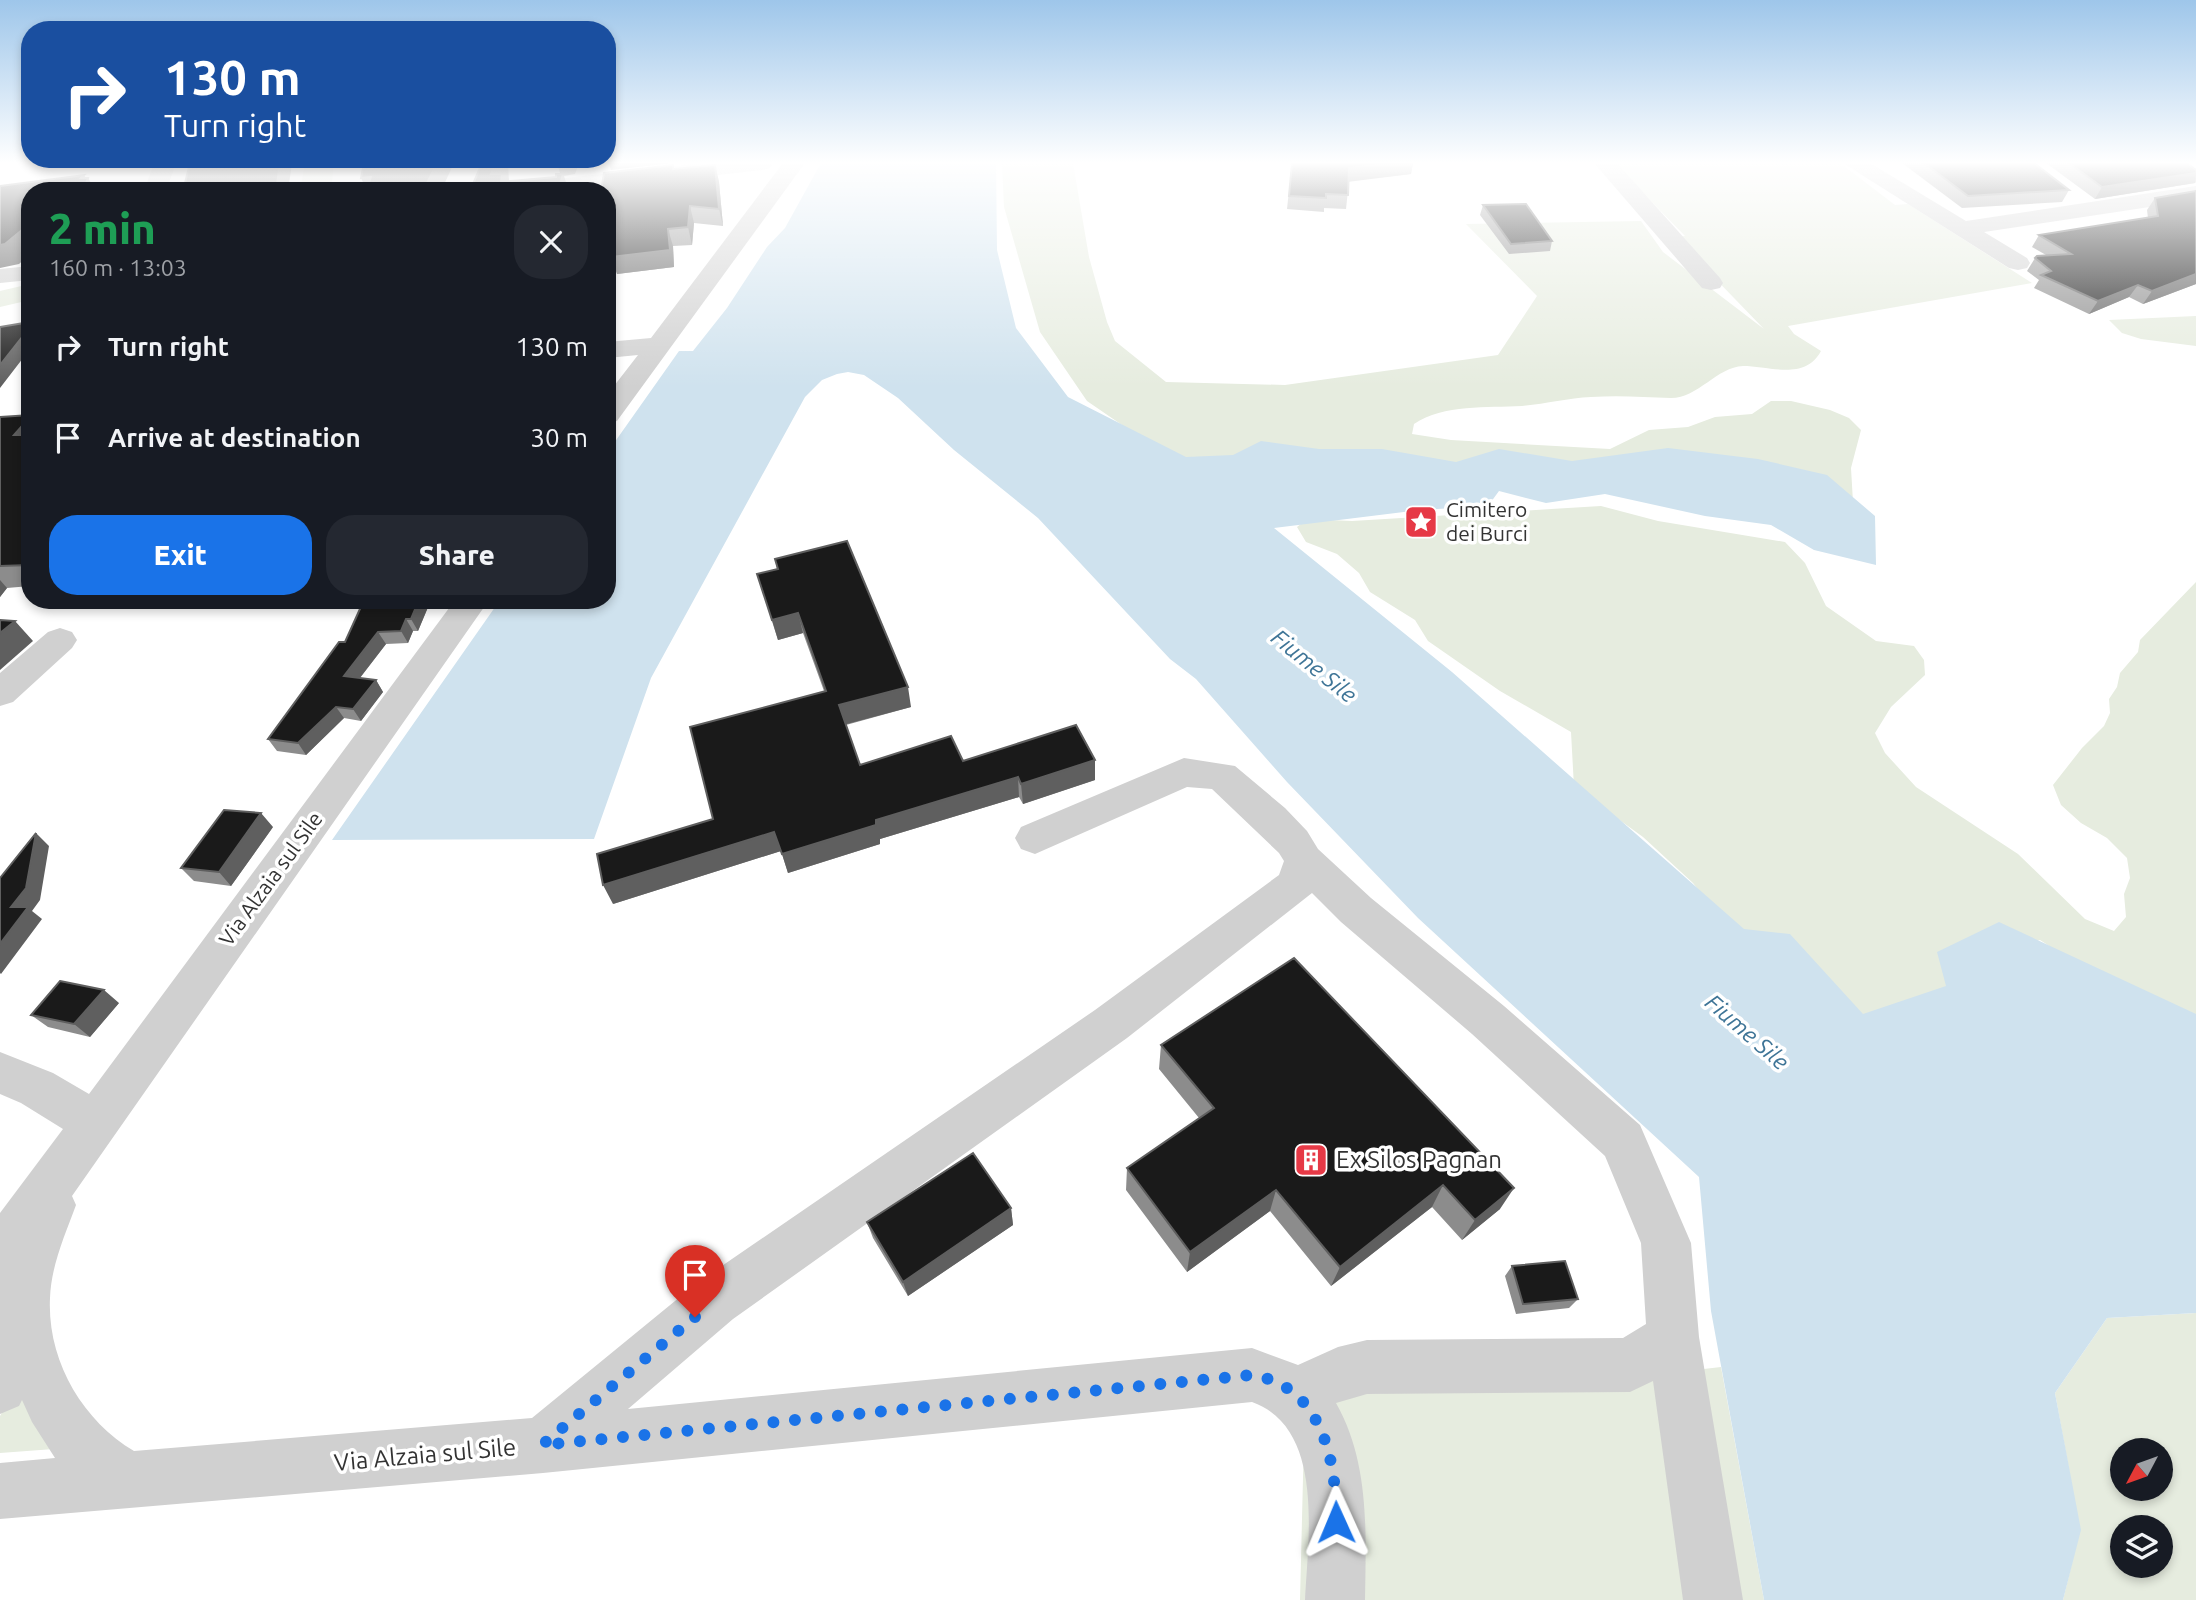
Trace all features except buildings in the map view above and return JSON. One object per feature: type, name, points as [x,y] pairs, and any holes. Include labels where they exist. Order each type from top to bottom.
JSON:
[{"type":"street","points":[[617,387],[658,345],[738,238]]},
{"type":"street","points":[[1672,238],[1712,283]]},
{"type":"street","points":[[1975,238],[2018,262]]},
{"type":"street","points":[[0,276],[21,274]]},
{"type":"street","points":[[616,349],[658,345]]},
{"type":"street","name":"Via Alzaia sul Sile","points":[[129,1480],[88,1453],[62,1421],[40,1383],[12,1277],[33,1253],[82,1139],[466,609]]},
{"type":"street","points":[[0,693],[60,640]]},
{"type":"street","points":[[1035,838],[1184,772],[1222,776],[1271,819],[1293,842],[1304,860],[1356,910],[1488,1020],[1623,1141],[1667,1242],[1673,1336],[1713,1600]]},
{"type":"street","points":[[542,1445],[715,1301],[1111,1024],[1296,885],[1304,860]]},
{"type":"street","points":[[0,1073],[37,1088],[82,1139]]},
{"type":"street","points":[[0,1387],[9,1362],[12,1277]]},
{"type":"street","points":[[1298,1397],[1320,1380],[1340,1372],[1367,1367],[1630,1365],[1673,1336]]},
{"type":"street","name":"Via Alzaia sul Sile","points":[[0,1491],[542,1445],[1235,1376],[1269,1378],[1286,1386],[1298,1397],[1322,1434],[1335,1477],[1335,1600]]},
{"type":"shaded area","points":[[1013,238],[1086,238],[1107,322],[1115,341],[1166,382],[1285,385],[1498,355],[1537,296],[1479,238],[1653,238],[1663,252],[1764,329],[1676,238],[1961,238],[2032,283],[1788,326],[1794,334],[1821,351],[1806,366],[1796,369],[1743,366],[1734,368],[1681,397],[1601,396],[1522,406],[1452,410],[1414,424],[1412,434],[1451,440],[1610,449],[1649,430],[1688,427],[1715,417],[1752,414],[1771,401],[1791,401],[1830,410],[1849,418],[1861,430],[1851,468],[1853,502],[1795,481],[1223,483],[1138,436],[1087,401],[1040,332]]},
{"type":"shaded area","points":[[21,286],[21,302],[0,307],[0,291]]},
{"type":"shaded area","points":[[2196,316],[2196,346],[2141,339],[2122,333],[2109,320]]},
{"type":"shaded area","points":[[1601,506],[1658,521],[1785,542],[1805,563],[1826,606],[1876,641],[1914,646],[1924,660],[1925,675],[1891,707],[1875,733],[1885,753],[1916,787],[2018,854],[2085,919],[2114,931],[2126,917],[2124,894],[2130,878],[2127,858],[2107,838],[2081,823],[2061,805],[2053,785],[2082,748],[2104,726],[2110,713],[2109,699],[2117,687],[2120,673],[2138,652],[2140,640],[2196,582],[2196,1027],[2135,1002],[2040,940],[1988,953],[1930,1058],[1737,940],[1693,883],[1643,837],[1574,787],[1571,732],[1500,691],[1428,641],[1415,620],[1370,592],[1359,573],[1337,554],[1306,542],[1297,527],[1307,519],[1352,521]]},
{"type":"shaded area","points":[[2196,1313],[2196,1600],[2063,1600],[2080,1530],[2055,1393],[2107,1318]]},
{"type":"shaded area","points":[[1721,1367],[1764,1600],[1300,1600],[1305,1397],[1574,1384]]},
{"type":"shaded area","points":[[20,1379],[54,1449],[0,1453],[0,1416]]},
{"type":"water","name":"Fiume Sile","points":[[776,238],[997,238],[997,250],[1016,328],[1068,397],[1186,457],[1233,455],[1261,441],[1319,449],[1382,449],[1456,462],[1499,449],[1572,461],[1668,448],[1758,459],[1827,475],[1875,516],[1876,565],[1814,550],[1771,525],[1705,516],[1605,494],[1546,503],[1499,491],[1488,506],[1420,510],[1274,528],[1452,672],[1744,929],[1790,934],[1863,1014],[1946,986],[1937,952],[1999,922],[2196,1014],[2196,1313],[2107,1318],[2055,1393],[2081,1530],[2063,1600],[1764,1600],[1711,1311],[1699,1177],[1418,918],[1287,782],[1196,679],[1170,659],[1038,518],[954,450],[898,398],[864,375],[848,372],[837,374],[822,380],[805,397],[651,678],[594,839],[332,840],[494,609],[616,609],[616,440],[679,351],[693,351],[727,308]]},
{"type":"place","name":"Cimitero dei Burci","points":[[1421,522]]},
{"type":"place","name":"Ex Silos Pagnan","points":[[1311,1160]]},
{"type":"route","points":[[695,1317],[542,1445],[1252,1375],[1269,1378],[1286,1386],[1312,1416],[1330,1452],[1335,1477],[1336,1522]]}]
